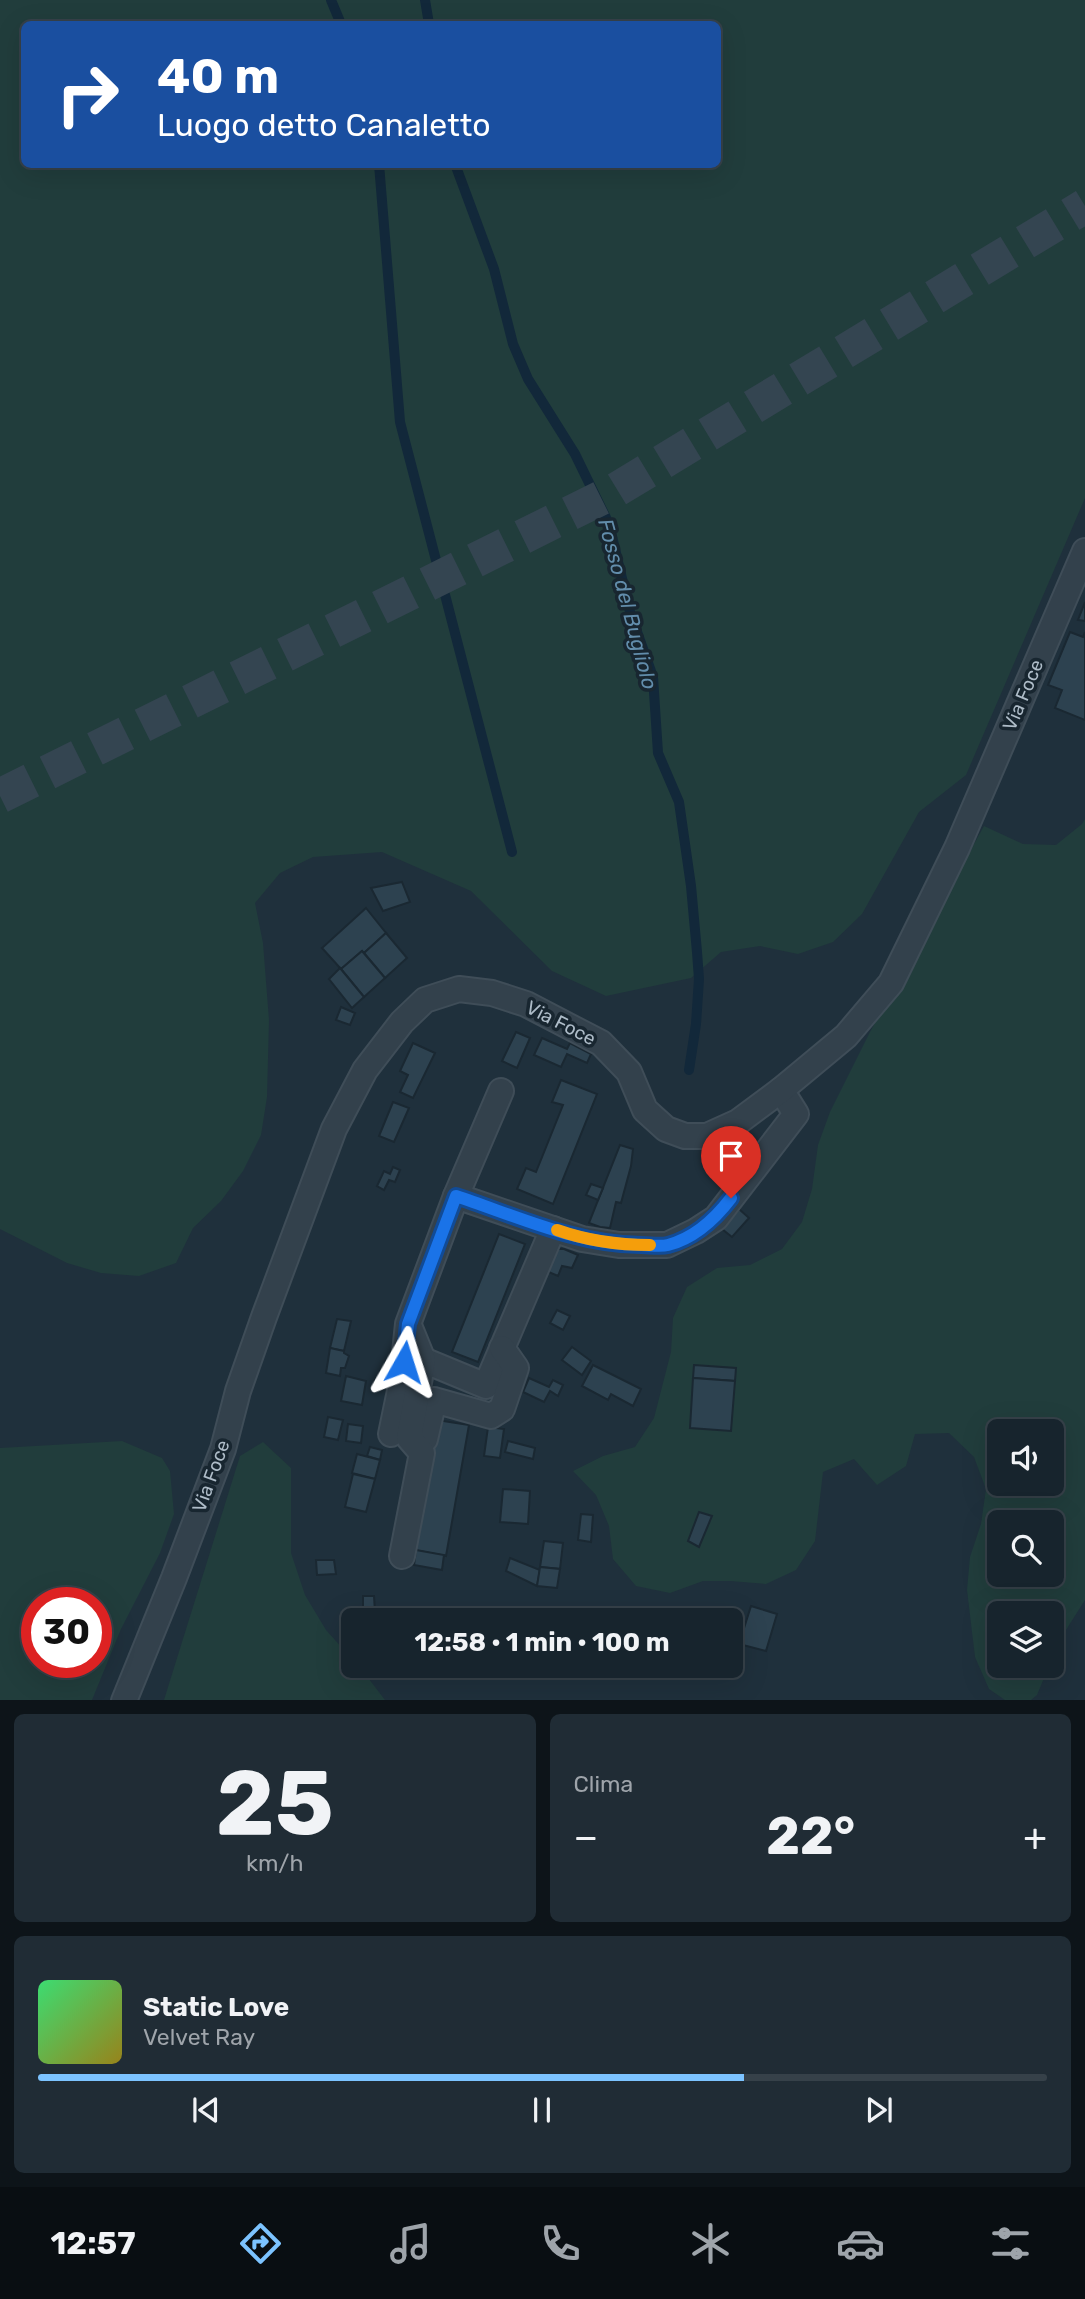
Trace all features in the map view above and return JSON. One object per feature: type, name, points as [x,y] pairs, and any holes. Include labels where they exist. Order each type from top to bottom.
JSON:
[{"type":"street","name":"Via Foce","points":[[124,1700],[223,1449],[238,1391],[334,1129],[365,1070],[402,1022],[425,1000],[458,989],[492,993],[526,1004],[601,1043],[629,1072],[645,1110],[666,1129],[685,1136],[707,1136],[738,1122],[846,1036],[891,983],[957,848],[1085,551]]},
{"type":"street","points":[[456,1196],[583,1239],[619,1245],[667,1245],[716,1218],[796,1114],[781,1090]]},
{"type":"street","points":[[391,1434],[402,1381],[408,1324],[456,1196],[501,1091]]},
{"type":"street","points":[[423,1360],[486,1386],[553,1228]]},
{"type":"street","points":[[408,1324],[423,1360],[409,1438],[422,1453]]},
{"type":"street","points":[[402,1556],[434,1400],[491,1416],[502,1409],[516,1368],[502,1348]]},
{"type":"green space","points":[[0,0],[1085,0],[1085,498],[966,775],[919,812],[862,914],[833,942],[798,954],[760,946],[721,952],[691,978],[606,996],[552,971],[471,891],[382,852],[313,857],[280,873],[255,903],[263,943],[269,1020],[267,1097],[261,1135],[243,1171],[221,1201],[193,1228],[176,1263],[139,1276],[101,1273],[67,1263],[0,1229]]},
{"type":"green space","points":[[1085,819],[1085,1600],[1064,1633],[1064,1601],[987,1601],[987,1678],[1044,1678],[1037,1695],[1031,1700],[1005,1700],[989,1689],[975,1657],[967,1590],[970,1557],[981,1524],[986,1489],[974,1457],[949,1433],[915,1434],[906,1466],[877,1485],[854,1459],[823,1472],[815,1541],[796,1570],[766,1584],[703,1581],[670,1593],[636,1586],[613,1559],[609,1526],[596,1495],[573,1471],[603,1456],[635,1447],[654,1418],[671,1352],[673,1318],[687,1287],[717,1268],[750,1265],[782,1249],[802,1222],[812,1189],[818,1145],[830,1112],[870,1032],[984,826],[1023,844],[1056,845]]},
{"type":"green space","points":[[122,1441],[162,1458],[170,1471],[174,1514],[160,1553],[112,1651],[112,1587],[21,1587],[21,1678],[101,1678],[92,1700],[0,1700],[0,1448]]},
{"type":"green space","points":[[263,1442],[291,1468],[291,1553],[305,1595],[326,1630],[341,1647],[341,1678],[368,1678],[385,1700],[164,1700],[240,1456]]},
{"type":"building","points":[[1085,602],[1085,621],[1078,620]]},
{"type":"building","points":[[1070,632],[1083,637],[1085,632],[1085,720],[1055,708],[1062,690],[1048,685]]},
{"type":"building","points":[[402,882],[410,902],[383,911],[371,888]]},
{"type":"building","points":[[366,908],[386,933],[341,969],[322,948]]},
{"type":"building","points":[[386,933],[407,958],[385,978],[364,953]]},
{"type":"building","points":[[362,951],[385,978],[364,997],[341,969]]},
{"type":"building","points":[[340,968],[364,997],[352,1008],[329,979]]},
{"type":"building","points":[[341,1007],[355,1013],[350,1025],[336,1020]]},
{"type":"building","points":[[516,1032],[530,1038],[517,1068],[502,1061]]},
{"type":"building","points":[[542,1038],[567,1049],[570,1043],[591,1054],[587,1063],[567,1054],[561,1067],[534,1055]]},
{"type":"building","points":[[413,1043],[435,1053],[413,1098],[400,1092],[408,1075],[400,1071]]},
{"type":"building","points":[[561,1080],[597,1094],[553,1204],[517,1189],[526,1168],[536,1172],[563,1105],[552,1102]]},
{"type":"building","points":[[393,1102],[409,1108],[394,1142],[379,1136]]},
{"type":"building","points":[[620,1145],[633,1149],[631,1166],[621,1203],[616,1202],[610,1228],[600,1227],[589,1223]]},
{"type":"building","points":[[393,1167],[400,1170],[395,1182],[389,1180],[384,1190],[377,1186],[384,1171],[390,1174]]},
{"type":"building","points":[[591,1184],[603,1188],[598,1200],[586,1195]]},
{"type":"building","points":[[739,1209],[749,1218],[732,1237],[722,1229]]},
{"type":"building","points":[[499,1234],[525,1244],[478,1362],[452,1352]]},
{"type":"building","points":[[559,1249],[578,1255],[572,1268],[562,1266],[558,1276],[544,1270],[554,1252]]},
{"type":"building","points":[[557,1310],[570,1316],[563,1330],[550,1323]]},
{"type":"building","points":[[337,1319],[351,1321],[344,1351],[330,1348]]},
{"type":"building","points":[[572,1347],[591,1361],[582,1375],[562,1360]]},
{"type":"building","points":[[330,1348],[344,1351],[349,1356],[345,1368],[341,1368],[340,1376],[326,1373]]},
{"type":"building","points":[[593,1365],[641,1389],[633,1406],[611,1394],[608,1400],[582,1386]]},
{"type":"building","points":[[694,1365],[736,1368],[735,1381],[693,1378]]},
{"type":"building","points":[[346,1376],[366,1381],[362,1405],[341,1401]]},
{"type":"building","points":[[529,1378],[549,1387],[553,1380],[563,1385],[558,1396],[550,1391],[544,1402],[523,1392]]},
{"type":"building","points":[[693,1378],[735,1381],[731,1431],[690,1428]]},
{"type":"building","points":[[328,1417],[343,1420],[338,1440],[324,1437]]},
{"type":"building","points":[[437,1420],[469,1425],[446,1556],[414,1550]]},
{"type":"building","points":[[348,1424],[363,1426],[361,1443],[346,1441]]},
{"type":"building","points":[[488,1427],[504,1429],[500,1458],[484,1456]]},
{"type":"building","points":[[508,1441],[535,1448],[533,1459],[505,1452]]},
{"type":"building","points":[[370,1447],[382,1450],[380,1460],[367,1456]]},
{"type":"building","points":[[357,1454],[380,1460],[375,1479],[352,1473]]},
{"type":"building","points":[[353,1474],[375,1479],[366,1512],[345,1507]]},
{"type":"building","points":[[503,1489],[530,1491],[528,1524],[500,1522]]},
{"type":"building","points":[[699,1512],[712,1516],[699,1547],[688,1541]]},
{"type":"building","points":[[581,1514],[593,1515],[591,1542],[578,1540]]},
{"type":"building","points":[[544,1541],[563,1543],[560,1569],[540,1567]]},
{"type":"building","points":[[416,1550],[444,1555],[442,1570],[414,1565]]},
{"type":"building","points":[[510,1558],[540,1570],[537,1586],[506,1571]]},
{"type":"building","points":[[316,1560],[334,1560],[336,1574],[317,1575]]},
{"type":"building","points":[[540,1567],[560,1569],[557,1588],[537,1586]]},
{"type":"building","points":[[363,1596],[374,1596],[375,1608],[363,1608]]},
{"type":"building","points":[[751,1606],[777,1614],[766,1651],[743,1645],[743,1631]]},
{"type":"waterway","name":"Fosso del Bugliolo","points":[[331,0],[340,21]]},
{"type":"waterway","name":"Fosso del Bugliolo","points":[[425,0],[428,21]]},
{"type":"waterway","name":"Fosso del Bugliolo","points":[[379,168],[400,422],[512,852]]},
{"type":"waterway","name":"Fosso del Bugliolo","points":[[456,168],[494,269],[513,344],[528,379],[575,454],[609,524],[630,612],[653,677],[658,753],[679,802],[691,886],[699,979],[689,1070]]},
{"type":"tunnel","points":[[0,796],[611,493],[1085,206]]},
{"type":"slow traffic","points":[[557,1230],[583,1239],[619,1245],[650,1245]]},
{"type":"route","points":[[404,1362],[408,1324],[456,1196],[583,1239],[619,1245],[667,1245],[716,1218],[731,1198]]}]
